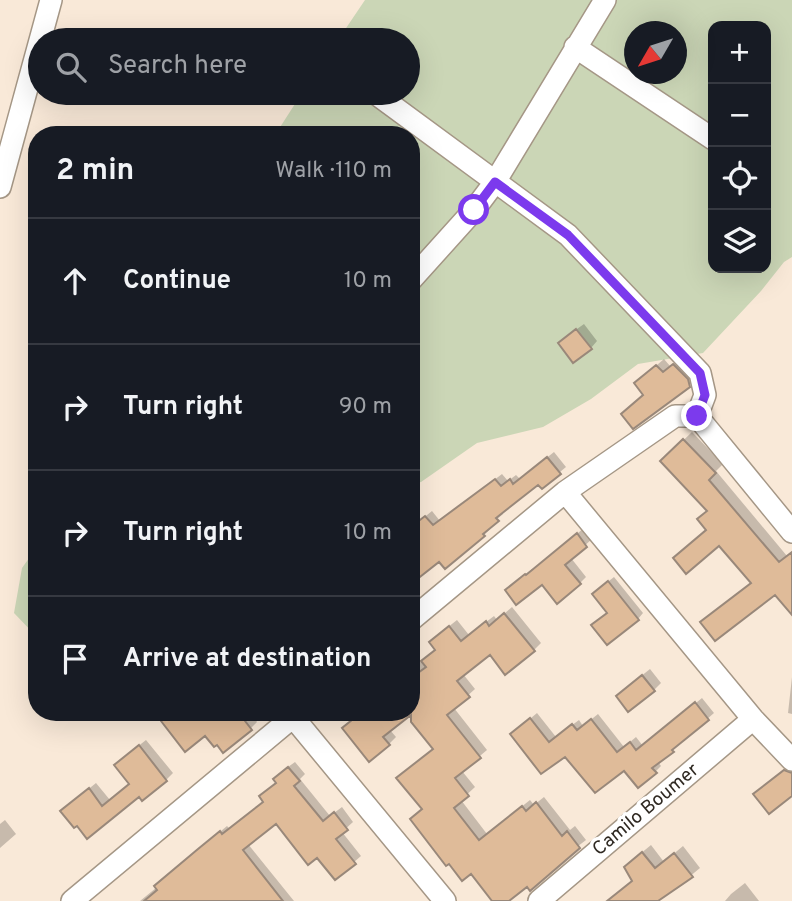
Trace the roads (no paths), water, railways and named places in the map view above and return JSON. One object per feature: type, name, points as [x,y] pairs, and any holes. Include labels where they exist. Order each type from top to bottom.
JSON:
[{"type":"street","points":[[43,28],[51,0]]},
{"type":"street","points":[[420,270],[474,210],[495,182],[605,0]]},
{"type":"street","points":[[575,47],[708,136]]},
{"type":"street","points":[[0,187],[28,84]]},
{"type":"street","points":[[391,105],[419,126]]},
{"type":"street","points":[[420,126],[568,235],[700,373],[705,395],[697,416]]},
{"type":"street","points":[[420,613],[565,492],[675,416],[697,416]]},
{"type":"street","points":[[697,416],[792,532]]},
{"type":"street","points":[[565,492],[753,719],[792,760]]},
{"type":"street","name":"Camilo Boumer","points":[[539,901],[753,719]]},
{"type":"street","points":[[72,901],[289,721]]},
{"type":"street","points":[[301,721],[445,901]]}]
